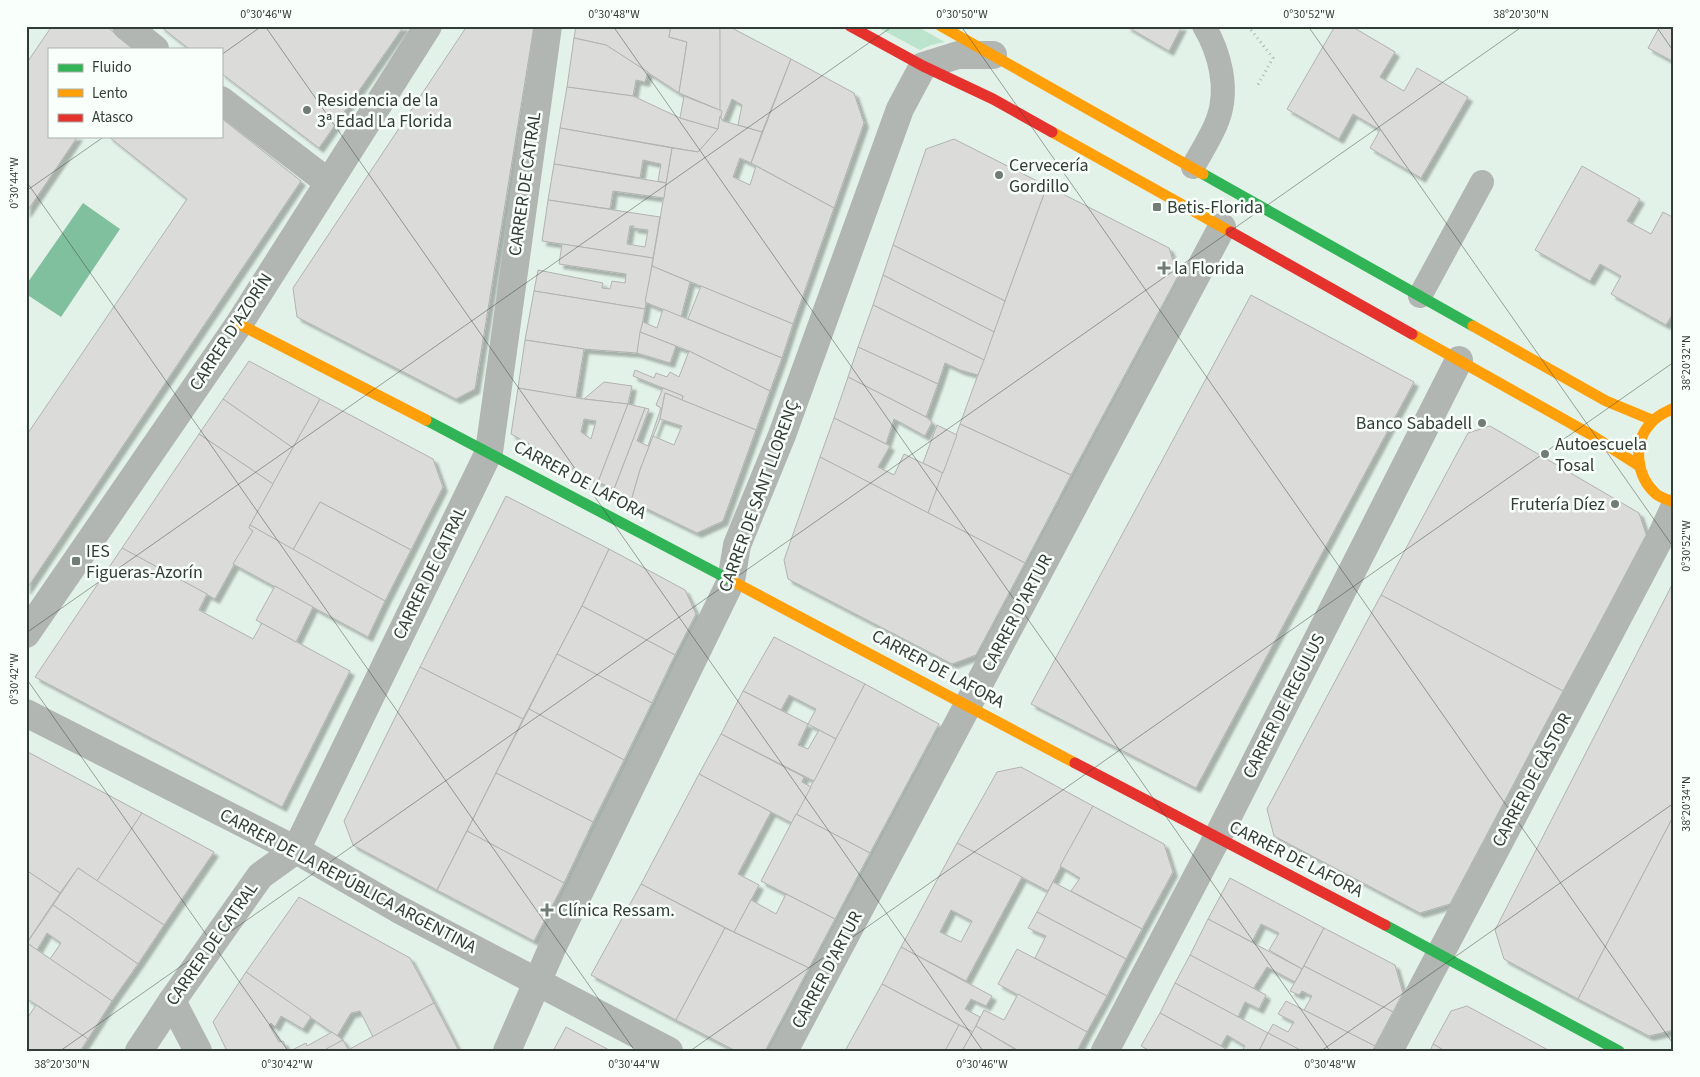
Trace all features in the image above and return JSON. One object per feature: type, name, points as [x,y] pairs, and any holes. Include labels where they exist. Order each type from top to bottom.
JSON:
[{"type":"street","points":[[126,26],[154,48]]},
{"type":"street","name":"CARRER D'AZORÍN","points":[[26,634],[238,324],[428,26]]},
{"type":"street","name":"CARRER DE CATRAL","points":[[139,1051],[260,876],[296,850],[489,452],[548,26]]},
{"type":"street","points":[[850,26],[922,66],[993,100],[1222,227],[1588,433],[1638,465]]},
{"type":"street","points":[[941,26],[1606,401],[1652,420]]},
{"type":"street","points":[[922,66],[958,55],[993,55]]},
{"type":"street","name":"CARRER DE SANT LLORENÇ","points":[[507,1051],[553,946],[731,581],[738,545],[782,435],[900,110],[922,66]]},
{"type":"street","points":[[222,101],[328,182]]},
{"type":"street","name":"CARRER D'ARTUR","points":[[784,1051],[1222,227]]},
{"type":"street","name":"CARRER DE LAFORA","points":[[238,324],[489,452],[1440,954],[1619,1051]]},
{"type":"street","name":"CARRER DE REGULUS","points":[[1105,1051],[1218,838],[1459,360]]},
{"type":"street","points":[[1674,408],[1664,411],[1652,420],[1642,433],[1638,449],[1638,465],[1644,480],[1658,495],[1674,502]]},
{"type":"street","name":"CARRER DE CÀSTOR","points":[[1389,1051],[1658,542],[1674,508]]},
{"type":"street","name":"CARRER DE LA REPÚBLICA ARGENTINA","points":[[26,714],[296,850],[398,909],[669,1051]]},
{"type":"street","points":[[172,1001],[198,1051]]},
{"type":"lane","points":[[1193,167],[1218,120],[1223,102],[1223,84],[1219,63],[1213,44],[1204,26]]},
{"type":"lane","points":[[1420,296],[1482,182]]},
{"type":"shaded area","points":[[875,26],[916,26],[945,42],[920,50]]},
{"type":"shaded area","points":[[83,203],[120,229],[61,317],[26,294],[26,285]]},
{"type":"building","points":[[52,26],[106,26],[133,48],[48,48],[48,138],[77,138],[26,213],[26,64]]},
{"type":"building","name":"Residencia de la 3ª Edad La Florida","points":[[160,26],[404,26],[319,148],[222,74],[222,48],[188,48]]},
{"type":"building","points":[[467,26],[534,26],[475,389],[456,399],[297,317],[293,288]]},
{"type":"building","points":[[576,26],[671,26],[669,37],[687,42],[679,93],[606,45],[574,38]]},
{"type":"building","points":[[671,26],[720,26],[722,111],[679,93],[687,42],[669,37]]},
{"type":"building","points":[[720,26],[728,26],[791,59],[762,132],[738,125],[742,105],[732,99],[723,121],[720,116]]},
{"type":"building","points":[[1126,26],[1182,26],[1169,51]]},
{"type":"building","points":[[1335,26],[1351,26],[1395,52],[1380,77],[1404,91],[1417,68],[1468,97],[1421,178],[1370,148],[1380,130],[1353,114],[1339,139],[1287,109]]},
{"type":"building","points":[[1660,26],[1674,26],[1674,62],[1648,48]]},
{"type":"building","points":[[574,38],[606,45],[648,72],[645,82],[636,80],[633,96],[567,87]]},
{"type":"building","points":[[791,59],[854,93],[864,123],[834,208],[751,163]]},
{"type":"building","points":[[567,87],[633,96],[680,118],[718,129],[698,152],[560,128]]},
{"type":"building","points":[[684,96],[722,111],[718,129],[680,118]]},
{"type":"building","points":[[720,116],[723,121],[762,132],[751,163],[740,158],[733,177],[750,185],[756,166],[834,208],[793,324],[652,266],[672,148],[698,152],[718,129]]},
{"type":"building","points":[[222,119],[301,181],[26,590],[26,436],[187,199],[111,138],[222,138]]},
{"type":"building","points":[[560,128],[672,148],[666,183],[658,181],[661,164],[643,160],[640,178],[554,164]]},
{"type":"building","points":[[954,139],[1047,186],[1005,301],[893,245],[926,149]]},
{"type":"building","points":[[554,164],[666,183],[664,198],[613,191],[610,209],[548,200]]},
{"type":"building","points":[[1582,166],[1640,199],[1627,221],[1651,234],[1663,212],[1674,218],[1674,312],[1666,325],[1611,294],[1621,276],[1600,264],[1590,281],[1535,250]]},
{"type":"building","points":[[1047,186],[1169,248],[1178,276],[1071,475],[960,424]]},
{"type":"building","points":[[548,200],[660,217],[653,258],[542,241]],"holes":[[[630,226],[634,226],[633,228],[648,230],[645,247],[627,244]]]},
{"type":"building","points":[[562,244],[653,258],[645,309],[534,291],[538,270],[603,283],[602,288],[610,289],[612,281],[625,283],[626,274],[559,264]]},
{"type":"building","points":[[893,245],[1005,301],[994,332],[883,275]]},
{"type":"building","points":[[652,266],[690,282],[681,317],[645,302]]},
{"type":"building","points":[[883,275],[994,332],[984,360],[873,305]]},
{"type":"building","points":[[701,286],[793,324],[782,358],[688,319]]},
{"type":"building","points":[[534,291],[645,309],[637,353],[584,349],[525,340]]},
{"type":"building","points":[[1251,295],[1414,382],[1196,788],[1031,704]]},
{"type":"building","points":[[873,305],[984,360],[978,375],[945,363],[938,384],[858,347]]},
{"type":"building","points":[[663,309],[782,358],[770,391],[689,351],[640,332],[643,322],[657,328]]},
{"type":"building","points":[[640,332],[676,346],[670,363],[637,353]]},
{"type":"building","points":[[525,340],[584,349],[576,398],[518,388]]},
{"type":"building","points":[[858,347],[938,384],[926,417],[848,377]]},
{"type":"building","points":[[689,351],[770,391],[756,430],[682,400],[683,396],[633,376],[635,370],[654,378],[656,373],[667,377],[670,372],[679,377]]},
{"type":"building","points":[[249,361],[320,399],[293,448],[223,399]]},
{"type":"building","points":[[848,377],[926,417],[932,422],[925,436],[894,419],[886,444],[834,418]]},
{"type":"building","points":[[604,382],[632,386],[628,404],[584,399]]},
{"type":"building","points":[[518,388],[628,404],[598,482],[511,434]],"holes":[[[584,419],[596,421],[591,439],[581,432]]]},
{"type":"building","points":[[663,388],[683,396],[682,400],[665,393],[660,419],[640,470],[631,501],[614,489],[645,408],[649,409],[637,441],[648,446],[661,408],[656,405]]},
{"type":"building","points":[[665,393],[756,430],[723,521],[697,533],[631,501],[653,436],[674,445],[682,426],[660,419]]},
{"type":"building","points":[[223,399],[293,448],[273,484],[199,434]]},
{"type":"building","points":[[320,399],[433,459],[443,487],[411,550],[320,502],[293,550],[250,525]]},
{"type":"building","points":[[628,404],[645,408],[614,489],[598,482]]},
{"type":"building","points":[[834,418],[890,446],[878,467],[894,475],[904,454],[943,473],[928,513],[820,457]]},
{"type":"building","points":[[960,424],[1071,475],[1025,563],[928,513]]},
{"type":"building","points":[[937,425],[957,435],[943,473],[923,463]]},
{"type":"building","points":[[1490,426],[1639,513],[1647,537],[1563,691],[1381,595],[1468,433]]},
{"type":"building","points":[[199,434],[273,484],[250,525],[249,528],[253,531],[215,599],[122,548]]},
{"type":"building","points":[[820,457],[1025,563],[976,655],[952,664],[788,579],[784,560]]},
{"type":"building","points":[[506,496],[609,549],[582,606],[523,719],[420,667]]},
{"type":"building","points":[[320,502],[411,550],[385,601],[293,550]]},
{"type":"building","points":[[250,525],[385,601],[368,637],[233,564],[253,531],[249,528]]},
{"type":"building","points":[[122,548],[207,594],[199,610],[253,639],[262,623],[350,671],[282,807],[35,677]]},
{"type":"building","points":[[609,549],[685,590],[696,614],[675,655],[582,606]]},
{"type":"building","points":[[1674,581],[1674,815],[1578,999],[1504,959],[1495,930]]},
{"type":"building","points":[[275,586],[313,607],[296,642],[256,620]]},
{"type":"building","points":[[1381,595],[1563,691],[1450,904],[1420,913],[1274,836],[1267,809]]},
{"type":"building","points":[[582,606],[675,655],[652,703],[557,654]]},
{"type":"building","points":[[774,637],[865,684],[836,739],[808,724],[816,709],[789,695],[781,710],[743,691]]},
{"type":"building","points":[[557,654],[652,703],[624,760],[529,709]]},
{"type":"building","points":[[420,667],[523,719],[437,890],[353,845],[344,821]]},
{"type":"building","points":[[865,684],[939,724],[870,853],[796,814]]},
{"type":"building","points":[[743,691],[808,724],[798,745],[808,749],[819,730],[836,739],[814,781],[721,734]]},
{"type":"building","points":[[529,709],[624,760],[593,822],[496,773]]},
{"type":"building","points":[[721,734],[804,777],[802,782],[811,787],[792,823],[699,774]]},
{"type":"building","points":[[26,751],[142,813],[97,881],[78,868],[60,893],[26,870]]},
{"type":"building","points":[[1021,767],[1093,806],[1048,891],[957,843],[997,772]]},
{"type":"building","points":[[496,773],[593,822],[564,883],[467,831]]},
{"type":"building","points":[[699,774],[771,812],[738,874],[759,885],[734,932],[641,884]]},
{"type":"building","points":[[1093,806],[1164,844],[1173,872],[1142,929],[1071,891],[1080,878],[1060,866]]},
{"type":"building","points":[[142,813],[214,852],[164,925],[97,881]]},
{"type":"building","points":[[796,814],[870,853],[835,919],[761,881]]},
{"type":"building","points":[[1674,815],[1674,1030],[1649,1036],[1578,999]]},
{"type":"building","points":[[467,831],[564,883],[534,941],[437,890]]},
{"type":"building","points":[[957,843],[1022,877],[966,981],[901,947]],"holes":[[[951,910],[972,921],[961,942],[940,932]]]},
{"type":"building","points":[[78,868],[164,925],[138,964],[53,905]]},
{"type":"building","points":[[26,870],[60,893],[26,944]]},
{"type":"building","points":[[1230,878],[1324,928],[1302,969],[1269,950],[1279,933],[1261,924],[1252,942],[1208,919]]},
{"type":"building","points":[[1053,882],[1142,929],[1126,959],[1037,912]]},
{"type":"building","points":[[641,884],[725,928],[676,1020],[591,975]]},
{"type":"building","points":[[786,894],[835,919],[809,968],[734,932],[751,900],[776,914]]},
{"type":"building","points":[[299,897],[410,958],[434,1003],[373,1037],[360,1011],[351,1013],[337,1036],[246,972]]},
{"type":"building","points":[[53,905],[138,964],[112,1001],[50,959],[61,943],[47,933],[37,950],[27,943]]},
{"type":"building","points":[[1037,912],[1126,959],[1107,996],[1035,958],[1046,936],[1028,928]]},
{"type":"building","points":[[1208,919],[1302,969],[1295,982],[1267,967],[1253,989],[1190,955]]},
{"type":"building","points":[[725,928],[809,968],[765,1051],[736,1051],[676,1020]]},
{"type":"building","points":[[1324,928],[1395,965],[1403,993],[1393,1012],[1304,966]]},
{"type":"building","points":[[27,943],[112,1001],[88,1039],[26,998]]},
{"type":"building","points":[[901,947],[992,996],[986,1006],[971,999],[965,1009],[980,1017],[973,1032],[882,984]]},
{"type":"building","points":[[1017,949],[1107,996],[1087,1032],[998,984]]},
{"type":"building","points":[[1190,955],[1266,995],[1259,1009],[1245,1002],[1238,1017],[1175,983]]},
{"type":"building","points":[[1304,966],[1393,1012],[1375,1046],[1304,1010],[1312,996],[1302,991],[1299,995],[1290,991]]},
{"type":"building","points":[[246,972],[311,1017],[303,1029],[281,1016],[275,1027],[271,1023],[269,1025],[279,1042],[283,1041],[288,1051],[227,1051],[213,1022]]},
{"type":"building","points":[[1175,983],[1268,1033],[1259,1051],[1242,1051],[1245,1046],[1227,1035],[1221,1046],[1160,1013]]},
{"type":"building","points":[[882,984],[959,1025],[945,1051],[845,1051]]},
{"type":"building","points":[[1018,994],[1087,1032],[1077,1051],[1019,1051],[976,1026],[984,1010],[1004,1020]]},
{"type":"building","points":[[1286,1001],[1375,1046],[1372,1051],[1302,1051],[1268,1033],[1273,1024],[1288,1032],[1294,1022],[1278,1014]]},
{"type":"building","points":[[434,1003],[459,1051],[348,1050]]},
{"type":"building","points":[[36,1005],[88,1039],[80,1051],[26,1051],[26,1020]]},
{"type":"building","points":[[1467,1006],[1548,1050],[1445,1051],[1433,1044],[1451,1011]]},
{"type":"building","points":[[1160,1013],[1229,1051],[1150,1051],[1141,1046]]},
{"type":"building","points":[[959,1025],[973,1032],[962,1051],[945,1051]]},
{"type":"building","points":[[976,1026],[1013,1048],[1012,1051],[962,1051]]},
{"type":"building","points":[[566,1027],[611,1051],[553,1051]]},
{"type":"building","points":[[332,1032],[343,1040],[323,1051],[290,1051],[306,1043],[307,1046]]},
{"type":"building","points":[[1268,1033],[1302,1051],[1264,1051],[1260,1049]]},
{"type":"building","points":[[343,1040],[349,1051],[327,1051],[326,1049]]},
{"type":"building","points":[[1433,1044],[1445,1051],[1430,1051]]},
{"type":"traffic: fast","points":[[1203,174],[1473,326]]},
{"type":"traffic: fast","points":[[426,420],[732,581]]},
{"type":"traffic: fast","points":[[1385,925],[1619,1051]]},
{"type":"traffic: slow","points":[[941,26],[1203,174]]},
{"type":"traffic: slow","points":[[1052,132],[1231,232]]},
{"type":"traffic: slow","points":[[239,324],[426,420]]},
{"type":"traffic: slow","points":[[1473,326],[1606,401],[1652,420]]},
{"type":"traffic: slow","points":[[1412,334],[1588,433],[1638,465]]},
{"type":"traffic: slow","points":[[1674,408],[1662,414],[1651,423],[1645,431],[1639,450],[1641,469],[1649,487],[1656,494],[1674,502]]},
{"type":"traffic: slow","points":[[732,581],[1075,763]]},
{"type":"traffic: jam","points":[[850,26],[923,66],[993,99],[1052,132]]},
{"type":"traffic: jam","points":[[1231,232],[1412,334]]},
{"type":"traffic: jam","points":[[1075,763],[1385,925]]},
{"type":"place","name":"Residencia de la 3ª Edad La Florida","points":[[307,110]]},
{"type":"place","name":"Cervecería Gordillo","points":[[999,175]]},
{"type":"place","name":"Betis-Florida","points":[[1157,207]]},
{"type":"place","name":"la Florida","points":[[1164,268]]},
{"type":"place","name":"Banco Sabadell","points":[[1482,423]]},
{"type":"place","name":"Autoescuela Tosal","points":[[1545,454]]},
{"type":"place","name":"Frutería Díez","points":[[1615,504]]},
{"type":"place","name":"IES Figueras-Azorín","points":[[76,561]]},
{"type":"place","name":"Clínica Ressam.","points":[[547,910]]}]
